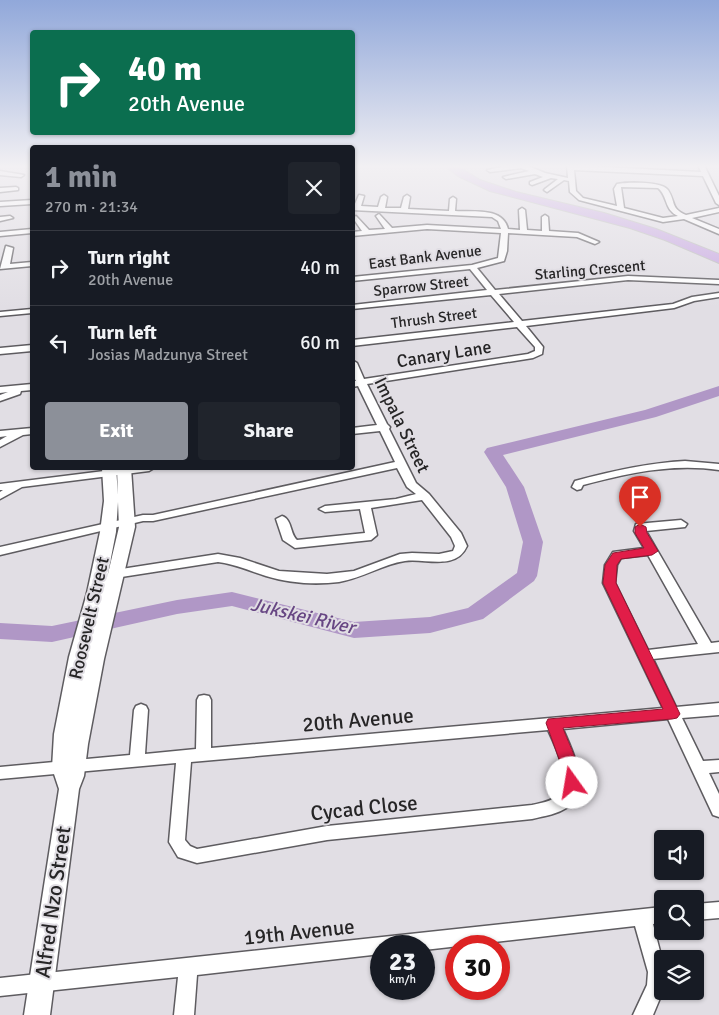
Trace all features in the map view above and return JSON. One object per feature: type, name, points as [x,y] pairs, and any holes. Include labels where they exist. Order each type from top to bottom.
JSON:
[{"type":"main road","points":[[586,212],[637,226],[719,257]]},
{"type":"main road","points":[[592,212],[666,234],[719,257]]},
{"type":"street","points":[[383,212],[390,230]]},
{"type":"street","points":[[404,212],[414,228]]},
{"type":"street","points":[[484,212],[498,217],[502,221],[504,231]]},
{"type":"street","points":[[498,217],[500,212]]},
{"type":"street","points":[[522,212],[524,232]]},
{"type":"street","points":[[631,212],[658,219],[672,220],[708,212]]},
{"type":"street","points":[[678,212],[719,232]]},
{"type":"street","points":[[355,214],[367,233]]},
{"type":"street","points":[[438,215],[438,228]]},
{"type":"street","points":[[461,229],[462,216]]},
{"type":"street","points":[[545,217],[546,233]]},
{"type":"street","points":[[0,219],[10,218]]},
{"type":"street","points":[[355,234],[414,228],[546,233],[569,232],[584,236],[595,242]]},
{"type":"street","points":[[0,234],[30,231]]},
{"type":"street","name":"East Bank Avenue","points":[[355,279],[472,267],[501,259],[504,231]]},
{"type":"street","points":[[9,248],[3,266],[30,264]]},
{"type":"street","points":[[472,267],[519,323],[674,306],[692,299],[719,295]]},
{"type":"street","name":"Starling Crescent","points":[[493,292],[630,278],[719,282]]},
{"type":"street","name":"Sparrow Street","points":[[355,307],[493,292]]},
{"type":"street","points":[[0,314],[30,311]]},
{"type":"street","name":"Thrush Street","points":[[355,343],[519,323]]},
{"type":"street","name":"Canary Lane","points":[[357,383],[468,367],[533,355],[539,352],[539,347],[519,323]]},
{"type":"street","points":[[0,351],[30,348]]},
{"type":"street","points":[[0,358],[8,357],[30,348]]},
{"type":"street","name":"Impala Street","points":[[115,574],[218,558],[229,559],[283,576],[314,578],[358,573],[386,562],[406,557],[443,558],[453,556],[461,549],[459,540],[425,496],[414,489],[385,427],[357,383]]},
{"type":"street","points":[[0,390],[30,387]]},
{"type":"street","points":[[0,398],[30,387]]},
{"type":"street","points":[[355,431],[385,427]]},
{"type":"street","points":[[0,434],[28,431]]},
{"type":"street","points":[[0,444],[28,431]]},
{"type":"street","points":[[0,556],[153,518],[401,464]]},
{"type":"street","points":[[577,487],[579,482],[602,476],[693,464],[719,467]]},
{"type":"street","points":[[0,487],[117,470]]},
{"type":"street","name":"Roosevelt Street","points":[[103,593],[115,574],[127,524],[117,470]]},
{"type":"street","name":"Roosevelt Street","points":[[69,774],[78,744],[86,658],[103,593],[108,529],[117,470]]},
{"type":"street","points":[[0,496],[21,485]]},
{"type":"street","points":[[325,509],[396,502],[425,496]]},
{"type":"street","points":[[282,519],[289,540],[295,544],[367,537],[371,535],[371,530],[364,504]]},
{"type":"street","points":[[644,656],[713,647],[641,533],[640,527],[681,524]]},
{"type":"street","points":[[0,552],[108,529]]},
{"type":"street","points":[[652,551],[617,555],[611,565],[609,583],[719,810]]},
{"type":"street","points":[[204,700],[204,755]]},
{"type":"street","name":"20th Avenue","points":[[0,774],[69,774],[137,761],[719,709]]},
{"type":"street","points":[[137,761],[141,710]]},
{"type":"street","name":"Cycad Close","points":[[184,757],[177,842],[184,852],[197,856],[327,832],[532,812],[553,808],[565,797],[572,783],[571,770],[553,723]]},
{"type":"street","points":[[698,768],[719,766]]},
{"type":"street","name":"Alfred Nzo Street","points":[[37,1015],[69,774]]},
{"type":"street","points":[[704,911],[719,910]]},
{"type":"street","name":"19th Avenue","points":[[0,987],[654,917]]},
{"type":"street","points":[[642,918],[656,972],[656,985],[643,1015]]},
{"type":"street","points":[[184,1015],[188,966]]},
{"type":"waterway","name":"Jukskei River","points":[[0,631],[52,634],[177,607],[232,599],[354,630],[430,625],[475,614],[527,576],[533,542],[515,487],[493,452],[650,414],[719,391]]},
{"type":"route","points":[[572,783],[571,770],[553,723],[672,714],[609,583],[611,565],[617,555],[652,551],[641,533],[640,527]]}]
